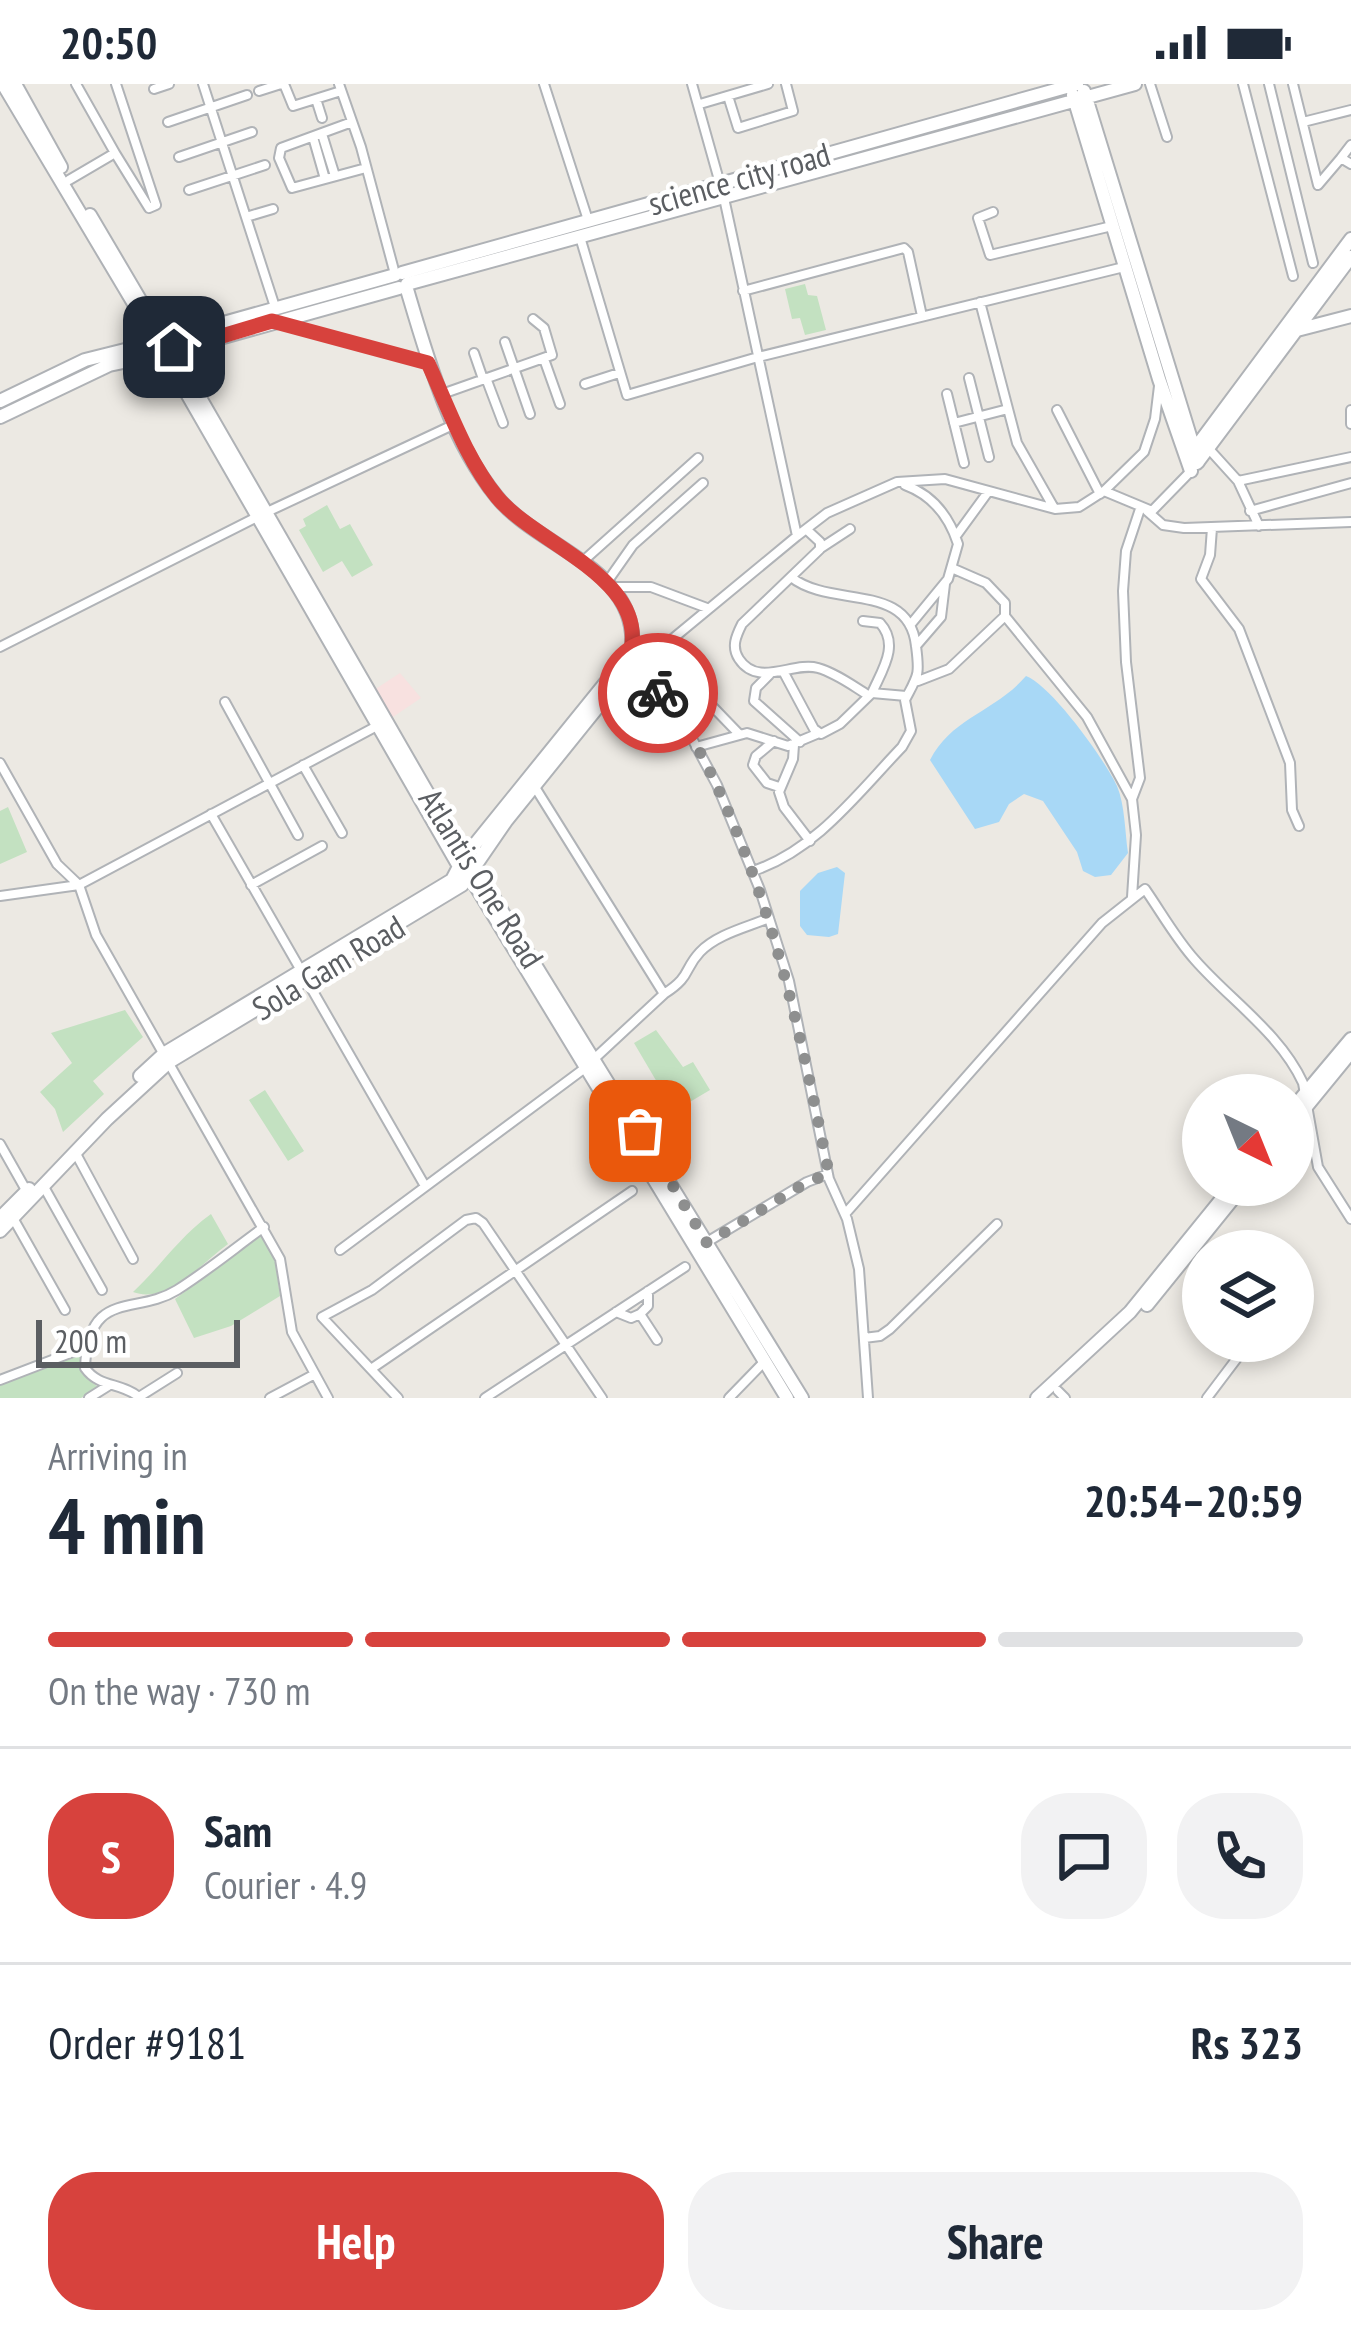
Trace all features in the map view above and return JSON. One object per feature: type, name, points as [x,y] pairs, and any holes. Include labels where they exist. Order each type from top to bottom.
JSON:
[{"type":"street","points":[[8,89],[33,84]]},
{"type":"street","points":[[76,84],[149,208],[154,209],[116,84]]},
{"type":"street","points":[[154,89],[170,84]]},
{"type":"street","points":[[203,84],[274,314]]},
{"type":"street","points":[[259,91],[283,84],[293,106],[340,87],[428,363],[455,424],[498,499],[610,584],[630,628],[628,668],[681,718],[696,747],[753,871],[791,991],[829,1174],[860,1269],[868,1398]]},
{"type":"street","points":[[325,84],[329,95]]},
{"type":"street","points":[[544,84],[589,220]]},
{"type":"street","points":[[692,84],[724,198],[797,536]]},
{"type":"street","points":[[700,104],[768,84]]},
{"type":"street","points":[[728,96],[738,128],[793,111],[786,84]]},
{"type":"street","points":[[0,417],[109,365],[162,346],[1135,84]]},
{"type":"street","points":[[1150,84],[1167,137]]},
{"type":"street","points":[[1244,84],[1293,276]]},
{"type":"street","points":[[1269,84],[1313,263]]},
{"type":"street","points":[[1293,84],[1318,185],[1351,145]]},
{"type":"street","points":[[1072,85],[1082,99],[1196,458]]},
{"type":"street","name":"science city road","points":[[402,281],[589,220],[1072,85]]},
{"type":"street","points":[[8,89],[69,180],[162,346]]},
{"type":"street","points":[[8,89],[162,346]]},
{"type":"street","points":[[168,122],[247,95]]},
{"type":"street","points":[[316,99],[322,118]]},
{"type":"street","points":[[1082,99],[1113,226],[1159,380],[1196,458],[1238,481],[1259,526]]},
{"type":"street","points":[[1303,122],[1351,110]]},
{"type":"street","points":[[352,122],[278,150],[278,158],[292,188],[366,168]]},
{"type":"street","points":[[179,158],[252,132]]},
{"type":"street","points":[[318,135],[330,177]]},
{"type":"street","points":[[69,180],[115,153]]},
{"type":"street","points":[[1341,158],[1351,164]]},
{"type":"street","points":[[189,190],[265,165]]},
{"type":"street","points":[[246,218],[273,209]]},
{"type":"street","points":[[993,212],[978,218],[992,256],[1113,226]]},
{"type":"street","points":[[580,237],[624,393],[632,394],[758,357],[1125,267]]},
{"type":"street","points":[[1196,458],[1351,239]]},
{"type":"street","points":[[743,290],[904,248],[922,316]]},
{"type":"street","points":[[1132,799],[1140,778],[1126,662],[1126,551],[1148,515],[1351,257]]},
{"type":"street","points":[[980,302],[1024,460],[1055,509]]},
{"type":"street","points":[[274,314],[428,363]]},
{"type":"street","points":[[1297,330],[1351,316]]},
{"type":"street","points":[[442,394],[552,353],[544,328],[533,319]]},
{"type":"street","points":[[505,341],[530,414]]},
{"type":"street","points":[[0,401],[85,360],[162,346]]},
{"type":"street","name":"Atlantis One Road","points":[[162,346],[467,867]]},
{"type":"street","points":[[475,353],[503,423]]},
{"type":"street","points":[[544,358],[560,404]]},
{"type":"street","points":[[585,384],[619,374]]},
{"type":"street","points":[[969,378],[989,457]]},
{"type":"street","points":[[628,668],[827,513],[897,482],[945,479],[1055,509],[1079,507],[1144,452],[1155,419],[1159,380]]},
{"type":"street","points":[[947,394],[964,463]]},
{"type":"street","points":[[954,423],[1008,409]]},
{"type":"street","points":[[1058,410],[1102,492],[1170,527],[1351,522]]},
{"type":"street","points":[[1351,410],[1351,424]]},
{"type":"street","points":[[0,647],[261,514],[455,424]]},
{"type":"street","points":[[1238,481],[1351,457]]},
{"type":"street","points":[[580,563],[698,458]]},
{"type":"street","points":[[897,482],[926,493],[956,536]]},
{"type":"street","points":[[610,584],[633,545],[703,483]]},
{"type":"street","points":[[1250,512],[1351,483]]},
{"type":"street","points":[[911,624],[945,583],[953,568],[956,536],[988,492]]},
{"type":"street","name":"Atlantis One Road","points":[[261,514],[378,726],[802,1398]]},
{"type":"street","points":[[1212,527],[1210,555],[1201,579],[1240,629],[1290,763],[1292,810],[1299,826]]},
{"type":"street","points":[[807,530],[820,548]]},
{"type":"street","points":[[850,530],[820,548],[742,624],[735,639],[736,656],[747,668],[771,673],[815,667],[870,694],[906,696]]},
{"type":"street","points":[[953,568],[994,590],[1005,603],[1005,616],[1082,708],[1132,799],[1136,836],[1132,897]]},
{"type":"street","points":[[791,577],[812,592],[888,605],[911,624],[918,681]]},
{"type":"street","points":[[916,646],[941,617],[945,583]]},
{"type":"street","points":[[610,584],[651,586],[707,608]]},
{"type":"street","points":[[753,871],[810,841],[908,738],[906,696],[918,681],[949,669],[1005,616]]},
{"type":"street","points":[[696,747],[757,733],[797,744],[840,724],[870,694],[888,656],[890,638],[880,623],[863,621]]},
{"type":"street","name":"Sola Gam Road","points":[[0,1231],[27,1191],[167,1058],[462,885],[467,867],[611,676],[628,668]]},
{"type":"street","points":[[783,671],[819,733]]},
{"type":"street","points":[[771,673],[756,688],[754,701],[797,744]]},
{"type":"street","points":[[225,702],[298,835]]},
{"type":"street","points":[[691,704],[708,703],[739,734]]},
{"type":"street","points":[[0,896],[79,884],[378,726]]},
{"type":"street","points":[[774,741],[756,756],[753,765],[767,783],[778,788]]},
{"type":"street","points":[[797,744],[778,788],[784,807],[810,841]]},
{"type":"street","points":[[0,763],[57,864],[79,884],[95,935],[280,1259],[292,1332],[328,1398]]},
{"type":"street","points":[[303,765],[342,833]]},
{"type":"street","points":[[532,782],[664,994]]},
{"type":"street","points":[[211,814],[425,1186]]},
{"type":"street","points":[[251,885],[322,846]]},
{"type":"street","points":[[845,1214],[1102,923],[1144,889],[1194,960],[1281,1048],[1298,1074]]},
{"type":"street","points":[[340,1250],[590,1063],[664,994],[685,981],[700,952],[769,918]]},
{"type":"street","points":[[1314,1087],[1351,1040]]},
{"type":"street","points":[[1314,1090],[1351,1052]]},
{"type":"street","name":"Sola Gam Road","points":[[7,1218],[167,1058]]},
{"type":"street","name":"Atlantis One Road","points":[[590,1063],[787,1398]]},
{"type":"street","points":[[0,1144],[27,1191]]},
{"type":"street","points":[[1314,1151],[1318,1167],[1351,1219]]},
{"type":"street","points":[[75,1153],[134,1259]]},
{"type":"street","points":[[707,1243],[807,1182],[829,1174]]},
{"type":"street","points":[[43,1186],[102,1290]]},
{"type":"street","points":[[371,1369],[632,1191]]},
{"type":"street","points":[[1037,1398],[1130,1312],[1216,1206]]},
{"type":"street","points":[[1057,1396],[1147,1306],[1227,1206]]},
{"type":"street","points":[[7,1218],[65,1310]]},
{"type":"street","points":[[398,1398],[322,1317],[372,1290],[466,1220],[476,1218],[484,1223],[602,1398]]},
{"type":"street","points":[[864,1338],[890,1329],[998,1224]]},
{"type":"street","points":[[177,1373],[140,1397],[123,1385],[109,1385],[91,1376],[86,1368],[88,1346],[112,1309],[174,1293],[263,1227]]},
{"type":"street","points":[[485,1398],[685,1267]]},
{"type":"street","points":[[616,1312],[631,1318],[640,1314],[648,1306],[648,1291]]},
{"type":"street","points":[[640,1314],[657,1340]]},
{"type":"street","points":[[0,1380],[88,1346]]},
{"type":"street","points":[[729,1398],[764,1360]]},
{"type":"street","points":[[1207,1398],[1234,1362]]},
{"type":"street","points":[[270,1398],[316,1374]]},
{"type":"street","points":[[89,1398],[109,1385]]},
{"type":"shaded area","points":[[400,673],[421,698],[390,719],[371,692]]},
{"type":"green space","points":[[805,284],[808,295],[817,296],[826,330],[805,335],[800,318],[792,319],[785,289]]},
{"type":"green space","points":[[327,505],[340,529],[350,524],[373,565],[352,577],[342,561],[323,572],[299,530],[306,526],[303,519]]},
{"type":"green space","points":[[8,807],[27,852],[0,864],[0,811]]},
{"type":"green space","points":[[125,1010],[143,1037],[93,1081],[104,1094],[63,1132],[55,1109],[40,1092],[72,1063],[51,1033]]},
{"type":"green space","points":[[656,1030],[683,1067],[693,1062],[710,1090],[678,1109],[674,1102],[663,1109],[658,1099],[664,1094],[634,1043]]},
{"type":"green space","points":[[265,1090],[304,1151],[288,1161],[249,1100]]},
{"type":"green space","points":[[211,1214],[228,1244],[171,1288],[159,1293],[133,1292],[189,1232]]},
{"type":"green space","points":[[262,1234],[275,1260],[280,1296],[231,1326],[194,1338],[175,1299]]},
{"type":"green space","points":[[80,1353],[83,1375],[98,1387],[81,1398],[0,1398],[0,1384]]},
{"type":"water","points":[[1026,676],[1063,708],[1117,786],[1128,853],[1111,875],[1095,877],[1083,871],[1077,852],[1043,801],[1024,794],[1009,804],[999,822],[975,829],[930,760],[950,734]]},
{"type":"water","points":[[837,867],[845,873],[838,934],[807,935],[800,926],[800,891],[818,873]]},
{"type":"way so far","points":[[640,1131],[707,1243],[807,1182],[829,1174],[789,981],[760,890],[717,785],[681,718],[658,693]]},
{"type":"route","points":[[174,347],[170,338],[161,336],[152,346],[157,356],[166,357],[172,351],[272,321],[428,363],[455,424],[498,499],[614,587],[630,628],[628,661],[658,693]]}]
